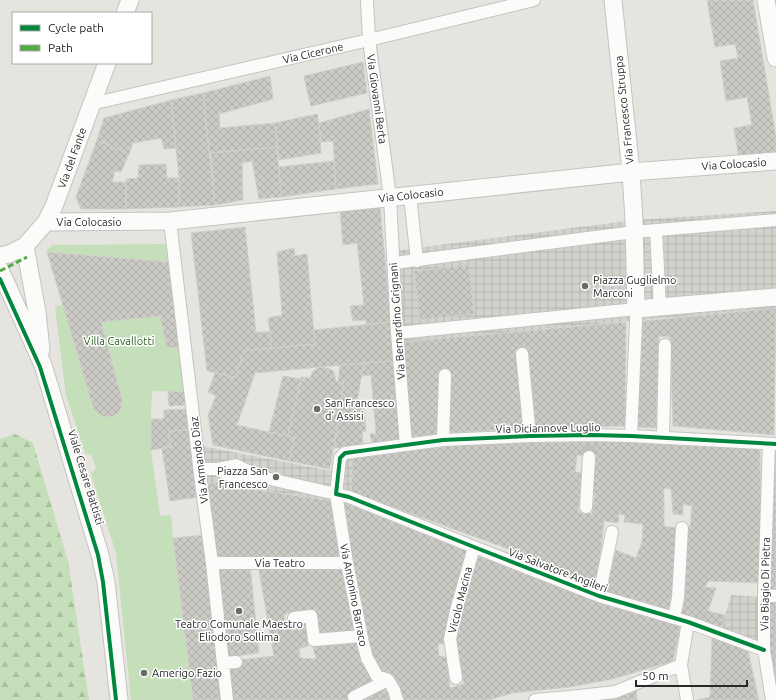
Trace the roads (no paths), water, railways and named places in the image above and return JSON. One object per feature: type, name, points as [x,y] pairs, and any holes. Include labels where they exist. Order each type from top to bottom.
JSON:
[{"type":"street","points":[[125,12],[130,0]]},
{"type":"street","name":"Via Giovanni Berta","points":[[366,0],[369,40],[390,197]]},
{"type":"street","name":"Via Cicerone","points":[[91,104],[369,40],[534,0]]},
{"type":"street","name":"Via Francesco Struppa","points":[[612,0],[631,172],[636,315]]},
{"type":"street","points":[[766,0],[776,58]]},
{"type":"street","name":"Via del Fante","points":[[25,246],[46,222],[54,206],[106,64]]},
{"type":"street","name":"Via Colocasio","points":[[46,222],[170,221],[631,172],[776,161]]},
{"type":"street","points":[[410,195],[417,261]]},
{"type":"street","name":"Via Bernardino Grignani","points":[[390,197],[397,333],[406,444]]},
{"type":"street","points":[[394,263],[417,261],[634,226],[656,230],[776,220]]},
{"type":"street","name":"Via Armando Diaz","points":[[170,221],[212,563],[227,700]]},
{"type":"street","points":[[656,230],[660,308]]},
{"type":"street","points":[[0,256],[9,254],[25,246]]},
{"type":"street","name":"Viale Cesare Battisti","points":[[25,246],[37,312],[43,365]]},
{"type":"street","name":"Viale Cesare Battisti","points":[[0,270],[43,365],[100,554],[106,582],[119,700]]},
{"type":"street","points":[[397,333],[636,315],[660,308],[776,297]]},
{"type":"street","points":[[631,436],[636,315]]},
{"type":"street","points":[[663,438],[665,345]]},
{"type":"street","points":[[522,354],[530,436]]},
{"type":"street","points":[[443,440],[445,375]]},
{"type":"street","name":"Via Diciannove Luglio","points":[[346,453],[443,440],[530,436],[591,439],[631,436],[773,444]]},
{"type":"street","name":"Via Biagio Di Pietra","points":[[772,700],[764,650],[770,595],[773,444]]},
{"type":"street","name":"Via Antonino Barraco","points":[[346,453],[340,458],[337,498],[347,563],[361,636],[367,658],[377,676],[388,680],[394,690],[397,700]]},
{"type":"street","points":[[586,506],[589,457]]},
{"type":"street","points":[[200,469],[217,470],[236,478],[257,476],[337,498]]},
{"type":"street","name":"Via Salvatore Angileri","points":[[337,498],[349,498],[599,596],[688,622],[764,650]]},
{"type":"street","points":[[674,618],[678,598],[682,528]]},
{"type":"street","points":[[599,596],[612,532]]},
{"type":"street","name":"Vicolo Macina","points":[[456,678],[450,639],[456,611],[474,547]]},
{"type":"street","name":"Via Teatro","points":[[212,563],[347,563]]},
{"type":"street","points":[[294,618],[311,616],[314,640],[361,636]]},
{"type":"street","points":[[688,622],[681,665],[688,700]]},
{"type":"street","points":[[223,663],[236,662]]},
{"type":"street","points":[[535,700],[615,692],[681,665]]},
{"type":"street","points":[[354,697],[388,680]]},
{"type":"tunnel","points":[[589,457],[590,442]]},
{"type":"place","name":"Piazza Guglielmo Marconi","points":[[585,286]]},
{"type":"place","name":"San Francesco d' Assisi","points":[[317,409]]},
{"type":"place","name":"Piazza San Francesco","points":[[276,477]]},
{"type":"place","name":"Teatro Comunale Maestro Eliodoro Sollima","points":[[239,611]]},
{"type":"place","name":"Amerigo Fazio","points":[[144,673]]},
{"type":"park label","name":"Villa Cavallotti","points":[[119,341]]}]
